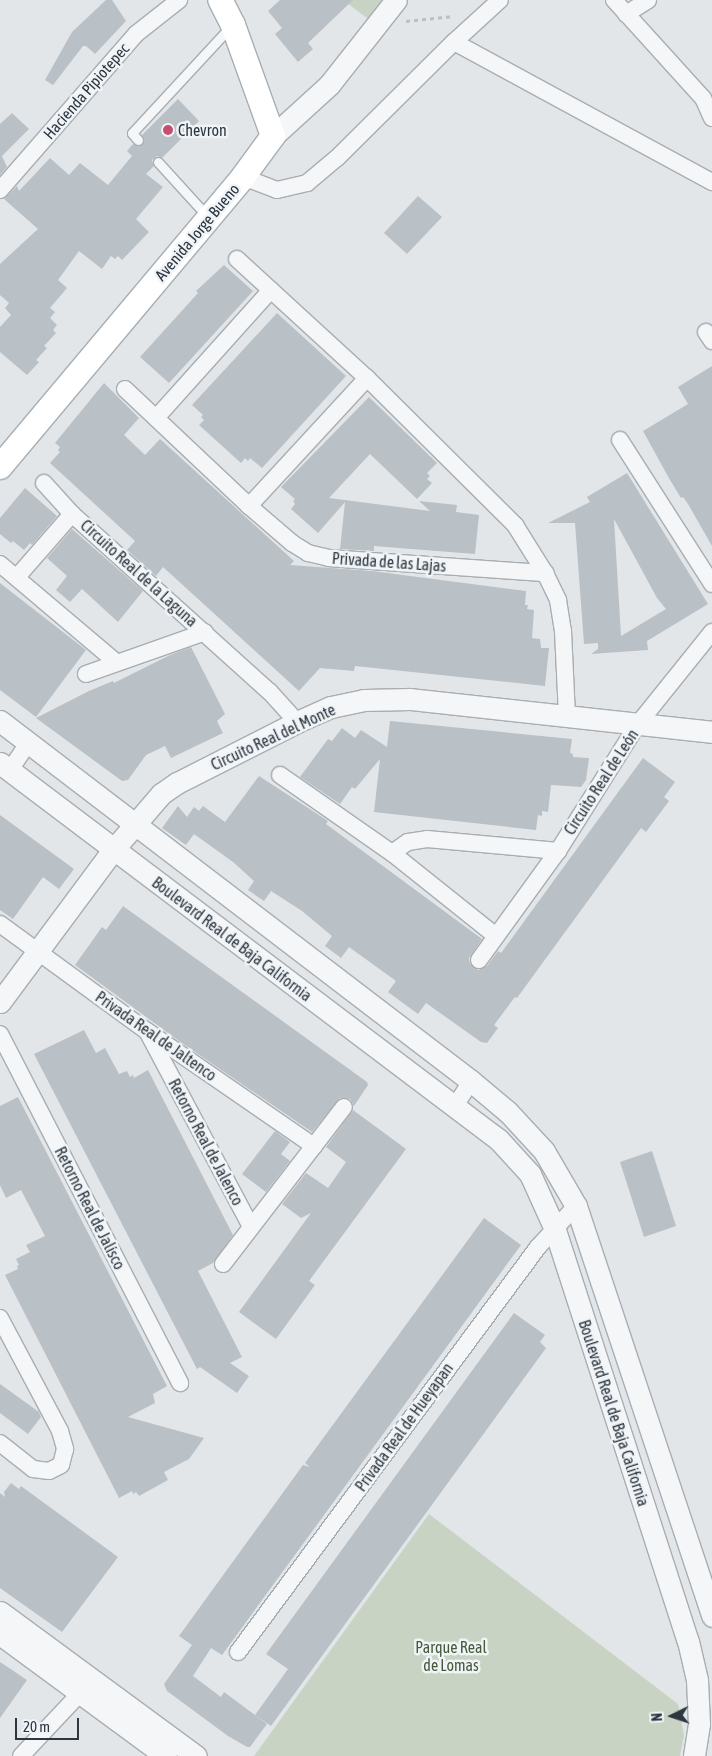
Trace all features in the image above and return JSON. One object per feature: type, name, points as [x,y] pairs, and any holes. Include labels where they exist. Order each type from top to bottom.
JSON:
[{"type":"main road","points":[[220,0],[233,24],[273,136]]},
{"type":"main road","name":"Avenida Jorge Bueno","points":[[0,467],[244,177],[273,136]]},
{"type":"street","name":"Hacienda Pipiotepec","points":[[0,190],[136,34],[179,0]]},
{"type":"street","name":"Avenida Jorge Bueno","points":[[273,136],[329,85],[375,24],[396,0]]},
{"type":"street","points":[[244,177],[277,190],[307,184],[337,158],[454,42],[500,0]]},
{"type":"street","points":[[614,0],[707,95],[712,118]]},
{"type":"street","points":[[626,14],[648,0]]},
{"type":"street","points":[[454,42],[712,182]]},
{"type":"street","points":[[237,259],[367,378],[516,525],[545,573],[558,600],[563,630],[566,717]]},
{"type":"street","points":[[156,418],[271,290]]},
{"type":"street","points":[[249,506],[367,378]]},
{"type":"street","name":"Privada de las Lajas","points":[[126,390],[249,506],[292,543],[308,554],[329,558],[545,573]]},
{"type":"street","points":[[620,440],[712,584]]},
{"type":"street","name":"Circuito Real de la Laguna","points":[[44,483],[72,514],[270,692],[296,722]]},
{"type":"street","name":"Circuito Real de la Laguna","points":[[17,577],[72,514]]},
{"type":"street","points":[[0,564],[117,663]]},
{"type":"street","name":"Circuito Real de la Laguna","points":[[86,674],[205,632]]},
{"type":"street","name":"Circuito Real de León","points":[[479,960],[558,851],[638,724],[712,632]]},
{"type":"street","name":"Circuito Real del Monte","points":[[0,1002],[112,850],[133,823],[161,794],[177,783],[296,722],[331,707],[364,700],[410,699],[712,732]]},
{"type":"street","name":"Boulevard Real de Baja California","points":[[0,721],[471,1081],[508,1112],[544,1151],[576,1206],[712,1616]]},
{"type":"street","name":"Boulevard Real de Baja California","points":[[29,742],[5,766],[112,850],[499,1140],[530,1174],[554,1227],[688,1642],[697,1680],[699,1715],[694,1756]]},
{"type":"street","points":[[280,775],[392,853],[496,936]]},
{"type":"street","points":[[392,853],[408,842],[427,839],[558,851]]},
{"type":"street","name":"Privada Real de Jaltenco","points":[[0,924],[147,1031],[314,1146]]},
{"type":"street","name":"Retorno Real de Jalenco","points":[[147,1031],[251,1227]]},
{"type":"street","name":"Retorno Real de Jalísco","points":[[0,1034],[180,1383]]},
{"type":"street","points":[[455,1106],[471,1081]]},
{"type":"street","points":[[223,1264],[344,1107]]},
{"type":"street","name":"Privada Real de Hueyapan","points":[[238,1652],[554,1227],[576,1206]]},
{"type":"street","points":[[0,1318],[60,1431],[64,1449],[61,1465],[49,1471],[33,1469],[0,1444]]},
{"type":"street","points":[[0,1612],[166,1756]]},
{"type":"street","points":[[0,1634],[196,1756]]},
{"type":"street","points":[[21,1756],[87,1687]]},
{"type":"lane","points":[[138,140],[132,133],[233,24]]},
{"type":"lane","points":[[158,162],[209,218]]},
{"type":"path","points":[[375,24],[486,13]]},
{"type":"green space","points":[[343,0],[405,0],[375,24]]},
{"type":"green space","name":"Parque Real de Lomas","points":[[429,1514],[678,1704],[684,1735],[680,1756],[254,1756]]},
{"type":"building","points":[[106,0],[112,0],[126,21],[95,54],[86,46],[83,46],[53,85],[45,80],[72,32]]},
{"type":"building","points":[[280,0],[353,0],[308,43],[313,49],[298,62],[275,34],[282,28],[268,11]]},
{"type":"building","points":[[178,99],[199,121],[162,158],[157,156],[152,160],[154,166],[146,174],[163,187],[136,219],[149,232],[122,260],[118,256],[115,259],[111,256],[102,269],[79,251],[58,280],[67,288],[50,308],[55,312],[50,318],[57,325],[53,330],[56,333],[44,346],[47,348],[36,360],[39,362],[27,375],[0,352],[0,327],[11,315],[5,308],[9,303],[0,295],[0,264],[38,229],[4,199],[17,186],[19,191],[50,158],[69,175],[80,163],[108,185],[132,156],[127,151],[133,144],[139,146],[142,144],[144,139],[142,135]]},
{"type":"building","points":[[12,113],[29,129],[2,156],[7,167],[0,175],[0,124]]},
{"type":"building","points":[[418,196],[442,217],[407,254],[384,233]]},
{"type":"building","points":[[224,265],[253,291],[169,383],[140,357],[198,293],[196,291]]},
{"type":"building","points":[[277,313],[346,376],[262,468],[250,458],[248,461],[245,458],[241,463],[199,425],[204,420],[201,417],[203,415],[192,405]]},
{"type":"building","points":[[712,366],[712,546],[688,504],[683,497],[681,498],[670,480],[643,431],[688,404],[678,387]]},
{"type":"building","points":[[104,383],[139,418],[124,435],[145,455],[160,439],[294,561],[290,565],[372,571],[526,591],[525,605],[528,605],[527,609],[534,610],[532,638],[540,639],[541,648],[549,648],[545,686],[355,666],[354,671],[320,668],[299,691],[163,567],[156,576],[127,550],[135,541],[50,463],[60,452],[58,450],[60,447],[55,443]]},
{"type":"building","points":[[369,397],[437,463],[427,473],[430,476],[427,479],[432,483],[417,499],[370,454],[329,498],[430,511],[419,501],[457,505],[456,512],[479,515],[475,554],[374,546],[374,551],[340,549],[345,502],[318,533],[291,509],[295,504],[293,501],[295,499],[281,487]]},
{"type":"building","points":[[627,473],[708,604],[647,641],[648,650],[591,654],[598,649],[598,643],[584,644],[575,523],[548,523],[590,502],[587,497]],"holes":[[[614,519],[657,598],[666,609],[621,636]]]},
{"type":"building","points":[[25,488],[57,516],[32,545],[30,543],[24,550],[0,534],[0,518]]},
{"type":"building","points":[[72,529],[143,591],[118,622],[82,589],[70,602],[56,590],[67,576],[47,558]]},
{"type":"building","points":[[0,583],[86,650],[36,717],[0,690]]},
{"type":"building","points":[[191,647],[225,714],[217,721],[223,733],[171,758],[165,746],[146,755],[128,780],[122,781],[36,718],[89,691],[113,681],[114,683],[170,655]]},
{"type":"building","points":[[390,721],[572,739],[570,753],[573,754],[573,757],[589,758],[586,780],[581,787],[551,785],[548,812],[542,811],[542,816],[538,815],[536,830],[374,812],[380,759],[355,789],[352,787],[340,804],[300,777],[328,739],[332,741],[342,728],[355,738],[361,730],[387,747]]},
{"type":"building","points":[[643,758],[675,782],[664,797],[669,801],[646,832],[641,828],[517,998],[515,997],[494,1025],[498,1028],[487,1043],[481,1042],[426,1003],[418,1014],[388,992],[396,981],[349,947],[341,958],[325,946],[332,936],[302,911],[271,891],[264,901],[248,890],[254,881],[233,862],[194,834],[186,845],[162,828],[178,806],[187,817],[194,807],[199,811],[203,806],[225,822],[259,776],[328,821],[326,824],[482,939],[469,958],[470,964],[478,970],[487,966],[498,951],[501,953]]},
{"type":"building","points":[[0,815],[74,869],[59,889],[43,877],[13,919],[0,910]]},
{"type":"building","points":[[123,906],[367,1082],[368,1085],[354,1106],[350,1099],[340,1098],[312,1132],[179,1041],[75,965],[102,927],[106,930]]},
{"type":"building","points":[[84,1030],[96,1053],[105,1048],[119,1074],[127,1071],[130,1077],[133,1075],[134,1078],[148,1070],[233,1235],[213,1263],[198,1271],[242,1357],[230,1363],[249,1376],[237,1393],[200,1367],[197,1369],[34,1054]]},
{"type":"building","points":[[18,1097],[167,1386],[153,1394],[155,1403],[128,1417],[204,1438],[189,1459],[164,1472],[168,1480],[139,1496],[136,1492],[133,1494],[132,1491],[119,1498],[5,1275],[18,1269],[17,1266],[19,1265],[16,1259],[30,1252],[26,1245],[45,1236],[21,1190],[6,1198],[0,1185],[0,1106]]},
{"type":"building","points":[[353,1110],[406,1149],[309,1281],[315,1285],[276,1339],[239,1312],[311,1213],[301,1218],[282,1204],[306,1173],[328,1188],[346,1162],[326,1147]]},
{"type":"building","points":[[275,1131],[290,1142],[281,1154],[290,1161],[266,1192],[242,1174]]},
{"type":"building","points":[[652,1151],[676,1226],[644,1237],[620,1162]]},
{"type":"building","points":[[484,1218],[521,1245],[222,1655],[211,1648],[193,1676],[221,1697],[224,1692],[267,1724],[250,1747],[247,1747],[228,1736],[167,1691],[164,1684],[192,1645],[179,1636],[303,1465],[310,1467],[305,1463]]},
{"type":"building","points":[[514,1313],[545,1335],[540,1342],[546,1348],[271,1726],[255,1715],[288,1669],[266,1654]]},
{"type":"building","points":[[0,1384],[39,1412],[41,1417],[28,1434],[0,1413]]},
{"type":"building","points":[[11,1483],[19,1489],[21,1486],[118,1557],[62,1632],[0,1588],[0,1493],[5,1497],[4,1492]]},
{"type":"building","points":[[0,1662],[27,1680],[0,1718]]},
{"type":"place","name":"Chevron","points":[[168,130]]}]
